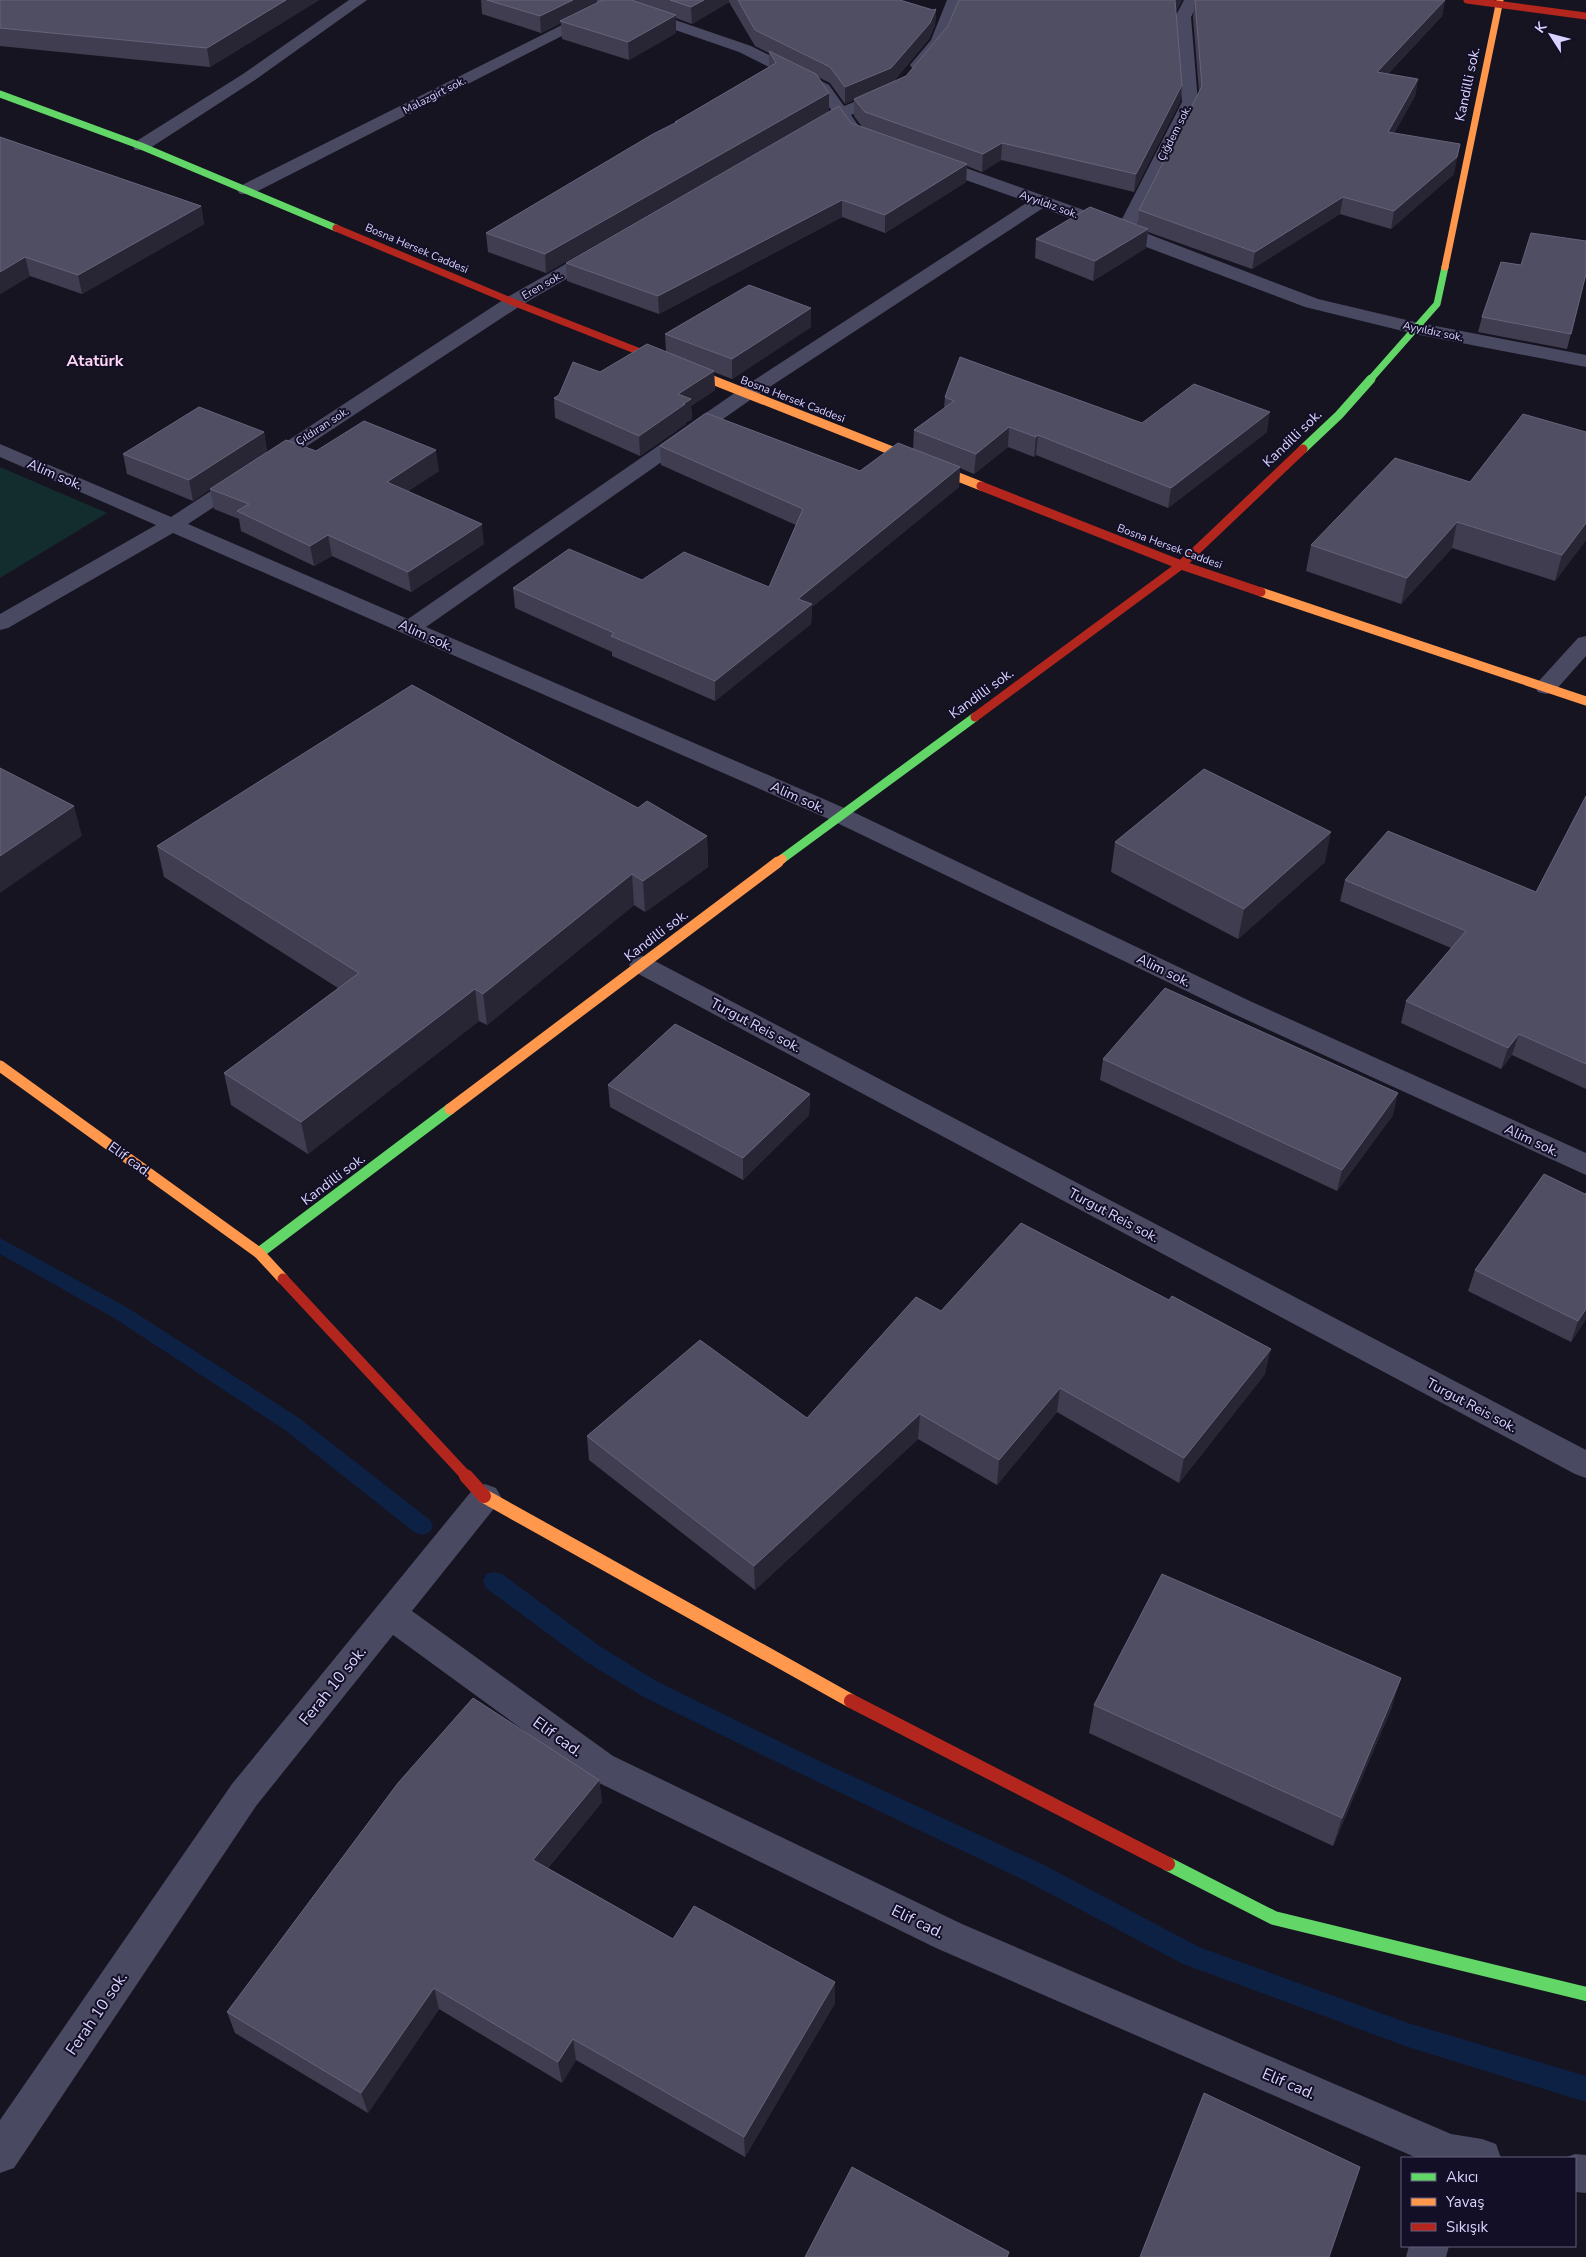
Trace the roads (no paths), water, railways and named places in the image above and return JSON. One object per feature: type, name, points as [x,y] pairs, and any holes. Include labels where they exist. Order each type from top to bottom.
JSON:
[{"type":"street","points":[[141,146],[248,77],[358,0]]},
{"type":"street","points":[[798,138],[841,113],[898,90],[938,41],[955,0]]},
{"type":"street","name":"Çiğdem sok.","points":[[1125,231],[1190,102],[1183,17],[1192,0]]},
{"type":"street","points":[[1467,0],[1499,2],[1586,16]]},
{"type":"street","points":[[612,1],[745,49],[823,88],[857,135],[866,138]]},
{"type":"street","name":"Malazgirt sok.","points":[[246,190],[612,1]]},
{"type":"street","name":"Kandilli sok.","points":[[259,1253],[840,815],[1181,565],[1339,415],[1437,304],[1499,2]]},
{"type":"street","name":"Bosna Hersek Caddesi","points":[[0,94],[141,146],[512,302],[1181,565],[1586,701]]},
{"type":"street","name":"Ayyıldız sok.","points":[[912,155],[1125,231],[1312,303],[1415,328],[1586,361]]},
{"type":"street","points":[[410,628],[746,394],[1041,201]]},
{"type":"street","name":"Eren sok.","points":[[512,302],[616,242]]},
{"type":"street","name":"Çıldıran sok.","points":[[0,623],[172,524],[512,302]]},
{"type":"street","name":"Alim sok.","points":[[0,450],[840,815],[1243,1008],[1586,1165]]},
{"type":"street","points":[[1546,688],[1586,643]]},
{"type":"street","name":"Turgut Reis sok.","points":[[642,965],[1586,1465]]},
{"type":"street","name":"Elif cad.","points":[[0,1066],[259,1253]]},
{"type":"street","points":[[259,1253],[485,1497],[863,1708],[1274,1918],[1586,1994]]},
{"type":"street","name":"Ferah 10 sok.","points":[[0,2154],[244,1795],[485,1497]]},
{"type":"street","name":"Elif cad.","points":[[390,1614],[601,1767],[950,1936],[1460,2157]]},
{"type":"waterway","points":[[0,1245],[121,1313],[292,1424],[422,1526]]},
{"type":"waterway","points":[[494,1581],[593,1654],[650,1689],[803,1764],[1035,1873],[1192,1956],[1408,2035],[1586,2089]]},
{"type":"district","name":"Atatürk","points":[[95,360]]}]
